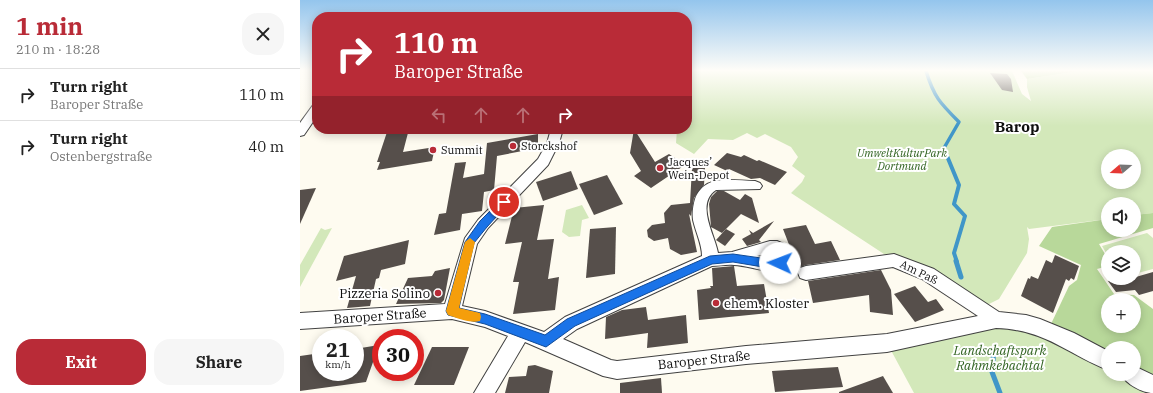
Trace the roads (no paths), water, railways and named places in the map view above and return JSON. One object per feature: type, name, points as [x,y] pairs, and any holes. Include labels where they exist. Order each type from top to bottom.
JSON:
[{"type":"street","points":[[300,132],[312,114]]},
{"type":"street","points":[[452,311],[470,242],[483,224],[543,162],[553,143],[556,134]]},
{"type":"street","points":[[710,260],[711,253],[699,220],[699,209],[706,191],[710,186],[716,185],[755,186]]},
{"type":"street","points":[[546,341],[571,323],[710,260],[733,258]]},
{"type":"street","name":"Am Paß","points":[[806,273],[894,260],[928,274],[981,308],[996,320]]},
{"type":"street","name":"Baroper Straße","points":[[300,322],[452,311],[485,319],[520,333],[546,341],[610,369],[617,370],[887,343],[996,320],[1013,320],[1036,326],[1069,340],[1101,357]]},
{"type":"street","points":[[484,393],[520,333]]},
{"type":"street","points":[[1141,379],[1153,386]]},
{"type":"waterway","points":[[933,89],[938,99],[959,122],[944,148],[947,157]]},
{"type":"waterway","points":[[947,156],[959,185],[954,204],[965,216],[954,253],[957,262]]},
{"type":"waterway","points":[[956,261],[961,277]]},
{"type":"waterway","points":[[994,349],[992,372],[1000,393]]},
{"type":"place","name":"Storckshof","points":[[513,146]]},
{"type":"place","name":"Summit","points":[[433,150]]},
{"type":"place","name":"Jacques’ Wein-Depot","points":[[660,168]]},
{"type":"place","name":"Pizzeria Solino","points":[[438,293]]},
{"type":"place","name":"ehem. Kloster","points":[[716,303]]},
{"type":"district","name":"Barop","points":[[1017,126]]},
{"type":"park label","name":"UmweltKulturPark Dortmund","points":[[902,159]]},
{"type":"park label","name":"Landschaftspark Rahmkebachtal","points":[[1000,358]]}]
